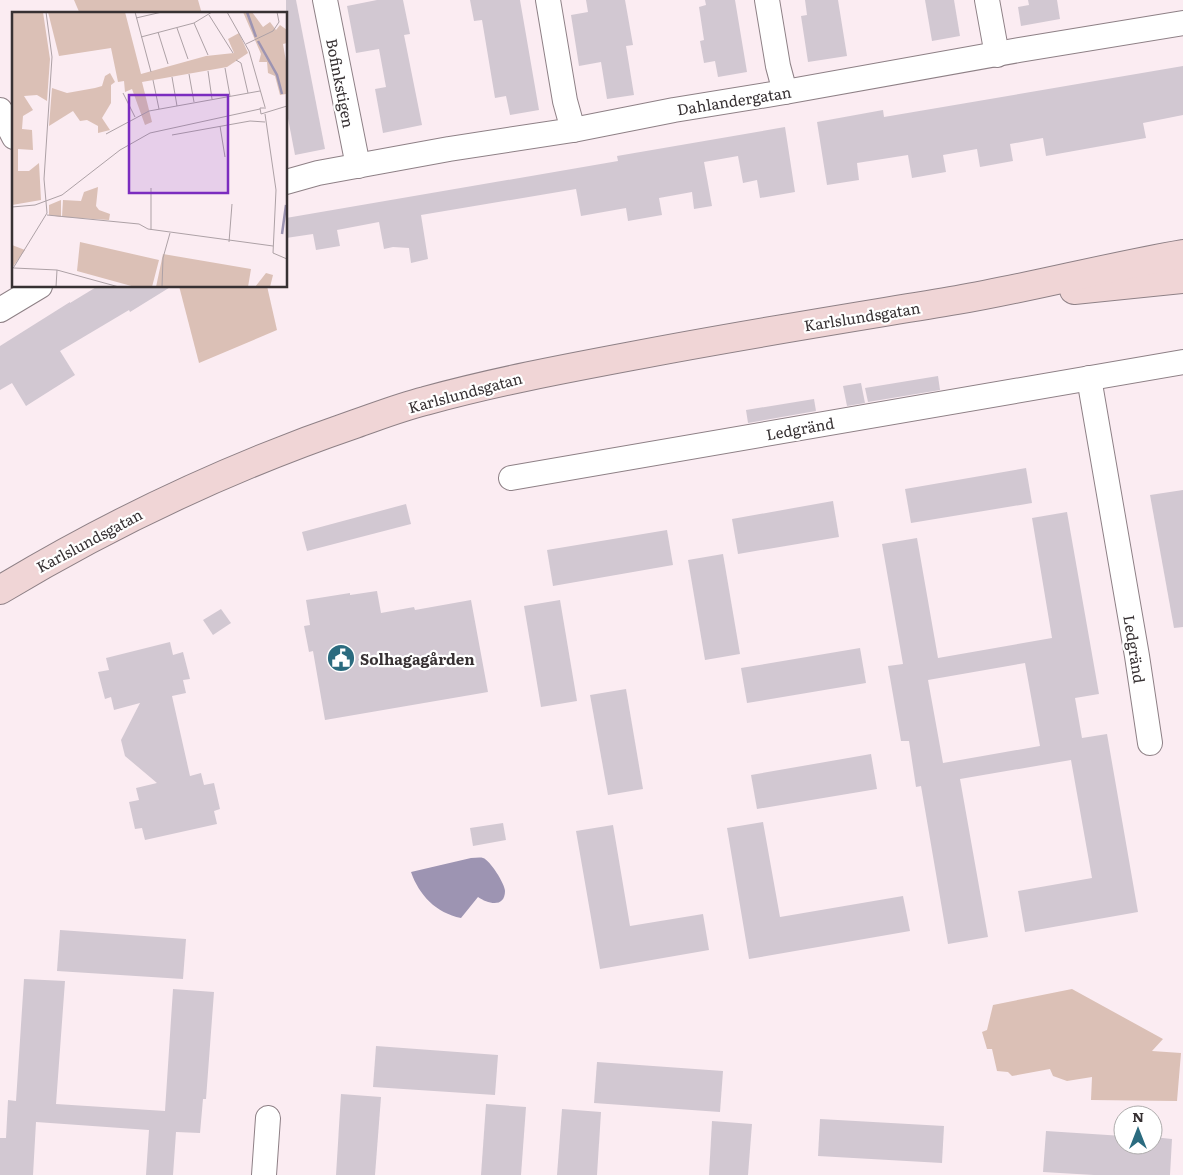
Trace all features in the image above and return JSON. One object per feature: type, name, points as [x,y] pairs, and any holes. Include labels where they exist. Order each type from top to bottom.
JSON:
[{"type":"main road","name":"Karlslundsgatan","points":[[0,590],[53,558],[196,485],[303,442],[422,401],[516,377],[717,340],[963,299],[1136,262],[1183,254]]},
{"type":"main road","name":"Karlslundsgatan","points":[[963,299],[1119,287],[1183,279]]},
{"type":"street","name":"Bofinkstigen","points":[[325,0],[358,166]]},
{"type":"street","points":[[548,0],[565,101],[573,130]]},
{"type":"street","points":[[767,0],[778,66],[785,92]]},
{"type":"street","points":[[988,0],[997,55]]},
{"type":"street","name":"Dahlandergatan","points":[[288,181],[318,173],[449,149],[573,130],[674,110],[1183,23]]},
{"type":"street","points":[[0,110],[12,133]]},
{"type":"street","points":[[0,310],[37,288]]},
{"type":"street","name":"Ledgränd","points":[[511,478],[1183,362]]},
{"type":"street","name":"Ledgränd","points":[[1089,378],[1137,656],[1150,743]]},
{"type":"street","points":[[264,1175],[268,1118]]},
{"type":"shaded area","points":[[74,0],[198,0],[201,12],[79,12]]},
{"type":"shaded area","points":[[180,288],[267,288],[277,330],[199,363]]},
{"type":"shaded area","points":[[471,858],[483,858],[486,860],[497,873],[505,891],[502,900],[495,903],[478,897],[461,918],[444,912],[430,902],[419,888],[411,872]]},
{"type":"shaded area","points":[[1072,989],[1163,1039],[1152,1051],[1181,1053],[1177,1101],[1091,1100],[1092,1077],[1067,1081],[1053,1076],[1050,1069],[1012,1076],[1008,1072],[997,1071],[992,1049],[987,1049],[982,1032],[987,1030],[993,1005]]},
{"type":"building","points":[[286,0],[296,0],[325,149],[295,155],[288,118],[288,12],[286,12]]},
{"type":"building","points":[[377,0],[403,0],[410,34],[404,35],[422,125],[383,133],[375,89],[386,87],[379,49],[356,53],[347,6]]},
{"type":"building","points":[[470,0],[520,0],[539,110],[510,115],[506,96],[495,98],[482,20],[474,21]]},
{"type":"building","points":[[586,0],[625,0],[633,45],[626,46],[634,95],[607,99],[601,62],[579,66],[571,15],[588,12]]},
{"type":"building","points":[[705,0],[735,0],[747,72],[718,77],[715,61],[704,63],[700,41],[704,40],[699,7],[706,5]]},
{"type":"building","points":[[805,0],[838,0],[847,56],[808,62],[801,16],[807,15]]},
{"type":"building","points":[[925,0],[954,0],[960,36],[932,41]]},
{"type":"building","points":[[1028,0],[1057,0],[1060,19],[1021,26],[1018,7],[1029,5]]},
{"type":"building","points":[[1183,66],[1183,115],[1143,123],[1146,138],[1046,156],[1043,138],[1010,144],[1013,161],[980,167],[977,149],[943,155],[946,172],[912,178],[908,155],[857,163],[859,180],[827,185],[817,122],[883,110],[884,117]]},
{"type":"building","points":[[785,127],[795,192],[760,198],[757,180],[743,183],[738,156],[704,162],[712,206],[694,209],[692,192],[659,198],[662,215],[628,221],[626,208],[581,216],[576,189],[421,215],[428,259],[411,263],[409,248],[393,247],[384,249],[379,222],[337,230],[340,246],[316,250],[313,234],[288,238],[288,218],[618,161],[617,156]]},
{"type":"building","points":[[95,288],[169,288],[60,351],[75,375],[26,406],[12,383],[0,390],[0,346]]},
{"type":"building","points":[[938,376],[940,390],[868,402],[865,388]]},
{"type":"building","points":[[861,383],[865,403],[847,406],[843,386]]},
{"type":"building","points":[[814,399],[816,411],[748,423],[746,410]]},
{"type":"building","points":[[1026,468],[1032,503],[911,523],[905,489]]},
{"type":"building","points":[[1183,490],[1183,627],[1174,628],[1150,495]]},
{"type":"building","points":[[833,501],[839,537],[738,554],[732,519]]},
{"type":"building","points":[[406,504],[411,524],[307,551],[302,532]]},
{"type":"building","points":[[1067,512],[1099,694],[1075,698],[1082,738],[1107,734],[1138,912],[1025,932],[1018,891],[1092,878],[1071,760],[960,779],[988,937],[948,944],[921,786],[916,787],[909,741],[901,741],[888,666],[903,664],[882,544],[917,538],[938,658],[1052,638],[1032,518]],"holes":[[[1025,663],[1040,746],[943,763],[928,680]]]},
{"type":"building","points":[[667,530],[673,565],[553,586],[547,550]]},
{"type":"building","points":[[723,554],[740,654],[705,660],[688,560]]},
{"type":"building","points":[[377,591],[381,613],[414,607],[415,610],[471,600],[488,692],[325,720],[313,651],[309,652],[304,626],[310,625],[306,600]]},
{"type":"building","points":[[560,600],[577,701],[541,707],[524,606]]},
{"type":"building","points":[[221,609],[231,623],[213,635],[203,620]]},
{"type":"building","points":[[170,642],[173,655],[183,652],[190,679],[183,680],[186,693],[172,696],[190,776],[201,773],[204,785],[214,783],[220,809],[214,811],[217,824],[145,840],[142,828],[135,829],[129,802],[139,800],[136,788],[157,783],[125,756],[121,740],[140,703],[114,710],[111,697],[105,699],[98,672],[109,670],[106,658]]},
{"type":"building","points":[[860,648],[866,683],[747,703],[741,668]]},
{"type":"building","points":[[626,689],[643,789],[608,795],[590,695]]},
{"type":"building","points":[[871,754],[877,789],[757,809],[751,775]]},
{"type":"building","points":[[763,822],[780,917],[903,896],[910,931],[749,959],[727,828]]},
{"type":"building","points":[[503,823],[506,840],[473,846],[470,828]]},
{"type":"building","points":[[613,825],[630,926],[703,914],[709,950],[600,969],[576,831]]},
{"type":"building","points":[[60,930],[186,939],[183,979],[57,971]]},
{"type":"building","points":[[24,979],[65,981],[56,1104],[165,1111],[173,989],[214,992],[206,1099],[203,1099],[200,1133],[176,1132],[173,1175],[146,1175],[149,1130],[36,1122],[33,1175],[0,1175],[0,1138],[6,1138],[8,1100],[16,1101]]},
{"type":"building","points":[[376,1046],[498,1055],[495,1095],[373,1087]]},
{"type":"building","points":[[597,1062],[723,1071],[720,1112],[594,1103]]},
{"type":"building","points":[[341,1094],[381,1097],[375,1175],[336,1175]]},
{"type":"building","points":[[486,1104],[526,1107],[521,1175],[481,1175]]},
{"type":"building","points":[[562,1109],[601,1112],[597,1175],[557,1175]]},
{"type":"building","points":[[820,1119],[944,1126],[942,1163],[818,1156]]},
{"type":"building","points":[[712,1121],[752,1124],[748,1175],[709,1175]]},
{"type":"building","points":[[1046,1131],[1113,1135],[1113,1155],[1163,1155],[1163,1138],[1172,1139],[1170,1175],[1094,1175],[1043,1172]]},
{"type":"place","name":"Solhagagården","points":[[341,658]]}]
